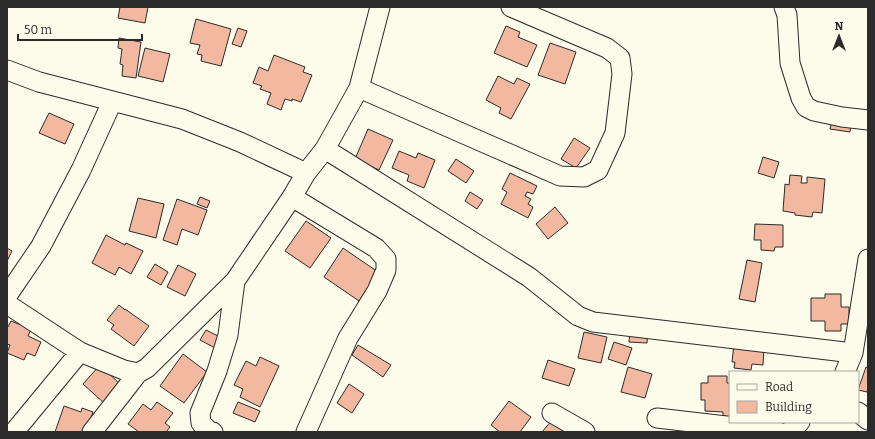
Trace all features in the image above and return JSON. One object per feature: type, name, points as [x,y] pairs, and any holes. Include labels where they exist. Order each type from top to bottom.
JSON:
[{"type":"street","points":[[92,432],[138,373],[147,368],[235,281],[292,197],[306,173],[325,149],[359,88],[380,7]]},
{"type":"street","points":[[359,88],[560,176],[584,177],[598,170],[615,134],[622,74],[620,58],[607,48],[512,7]]},
{"type":"street","points":[[784,7],[787,15],[790,63],[800,98],[806,107],[814,111],[842,117],[868,120]]},
{"type":"street","points":[[7,70],[39,82],[182,119],[240,142],[306,173]]},
{"type":"street","points":[[7,296],[41,246],[81,170],[112,102]]},
{"type":"street","points":[[325,149],[529,277],[578,316],[593,322],[852,353]]},
{"type":"street","points":[[292,197],[376,248],[386,259],[386,270],[377,291],[348,338],[306,432]]},
{"type":"street","points":[[844,371],[852,353],[868,258]]},
{"type":"street","points":[[205,429],[200,413],[217,371],[228,336],[235,281]]},
{"type":"street","points":[[7,304],[80,352],[124,370],[138,373]]},
{"type":"street","points":[[14,432],[80,352]]},
{"type":"street","points":[[552,413],[585,432]]},
{"type":"street","points":[[859,413],[868,420]]},
{"type":"street","points":[[657,418],[778,432]]},
{"type":"street","points":[[789,432],[799,423]]},
{"type":"building","points":[[120,7],[148,7],[145,23],[118,18]]},
{"type":"building","points":[[196,19],[231,29],[221,66],[201,61],[202,55],[197,54],[200,45],[190,43]]},
{"type":"building","points":[[506,26],[520,32],[518,37],[537,45],[527,67],[494,53]]},
{"type":"building","points":[[238,28],[247,31],[241,47],[232,44]]},
{"type":"building","points":[[119,38],[141,42],[136,78],[122,76],[123,65],[120,64],[122,49],[118,48]]},
{"type":"building","points":[[550,43],[576,52],[565,84],[538,75]]},
{"type":"building","points":[[145,48],[170,54],[163,82],[138,76]]},
{"type":"building","points":[[274,55],[305,67],[303,72],[312,75],[301,102],[292,99],[292,101],[285,99],[281,110],[267,104],[271,93],[260,89],[262,86],[253,83],[259,67],[268,71]]},
{"type":"building","points":[[498,76],[514,84],[517,78],[530,84],[511,119],[499,113],[501,108],[486,100]]},
{"type":"building","points":[[49,113],[74,124],[65,144],[39,133]]},
{"type":"building","points":[[832,120],[851,123],[850,132],[830,129]]},
{"type":"building","points":[[368,129],[393,140],[379,170],[355,159]]},
{"type":"building","points":[[574,138],[590,148],[576,168],[561,159]]},
{"type":"building","points":[[399,151],[416,158],[418,153],[435,160],[424,188],[407,181],[409,175],[392,168]]},
{"type":"building","points":[[763,157],[779,162],[774,178],[758,173]]},
{"type":"building","points":[[456,159],[474,171],[466,183],[448,171]]},
{"type":"building","points":[[510,173],[537,186],[533,194],[527,192],[525,196],[531,199],[528,204],[533,207],[528,218],[501,204],[507,192],[502,189]]},
{"type":"building","points":[[790,175],[802,176],[801,183],[807,183],[807,177],[825,179],[822,213],[813,212],[812,217],[795,215],[795,213],[783,211],[785,184],[789,185]]},
{"type":"building","points":[[470,192],[483,200],[477,209],[465,201]]},
{"type":"building","points":[[200,197],[210,201],[207,208],[197,204]]},
{"type":"building","points":[[138,198],[164,204],[156,238],[129,231]]},
{"type":"building","points":[[177,199],[207,210],[198,235],[182,229],[177,245],[163,240]]},
{"type":"building","points":[[555,207],[568,223],[548,239],[536,224]]},
{"type":"building","points":[[306,221],[331,238],[310,268],[285,251]]},
{"type":"building","points":[[755,224],[783,225],[783,247],[775,247],[774,251],[761,250],[761,240],[754,240]]},
{"type":"building","points":[[106,235],[125,245],[126,243],[143,251],[131,274],[119,267],[115,275],[92,263]]},
{"type":"building","points":[[7,248],[12,251],[7,261]]},
{"type":"building","points":[[343,248],[378,272],[359,301],[324,277]]},
{"type":"building","points":[[747,260],[762,263],[755,302],[739,299]]},
{"type":"building","points":[[155,264],[168,272],[161,285],[147,277]]},
{"type":"building","points":[[178,265],[196,274],[185,296],[167,287]]},
{"type":"building","points":[[825,294],[841,294],[841,307],[849,307],[849,324],[841,324],[841,331],[825,331],[825,321],[811,321],[811,298],[825,298]]},
{"type":"building","points":[[119,305],[149,326],[134,346],[111,329],[114,325],[107,320]]},
{"type":"building","points":[[11,321],[31,329],[28,336],[41,342],[35,356],[27,353],[24,360],[7,353],[10,345],[7,344],[7,327]]},
{"type":"building","points":[[630,329],[648,331],[647,343],[629,342]]},
{"type":"building","points":[[206,330],[220,337],[215,348],[200,340]]},
{"type":"building","points":[[584,332],[607,337],[601,363],[578,358]]},
{"type":"building","points":[[614,342],[632,348],[626,365],[608,359]]},
{"type":"building","points":[[734,344],[764,347],[763,365],[752,364],[751,370],[734,368],[735,362],[732,362]]},
{"type":"building","points":[[358,345],[391,365],[383,377],[352,355]]},
{"type":"building","points":[[183,354],[207,372],[184,403],[160,386]]},
{"type":"building","points":[[260,357],[279,366],[260,407],[240,397],[243,389],[234,385],[246,361],[256,366]]},
{"type":"building","points":[[548,360],[575,369],[569,386],[542,378]]},
{"type":"building","points":[[100,365],[122,386],[105,404],[83,384]]},
{"type":"building","points":[[628,367],[652,374],[645,398],[621,392]]},
{"type":"building","points":[[866,367],[868,368],[867,392],[859,390]]},
{"type":"building","points":[[708,376],[727,376],[727,383],[729,383],[729,417],[723,416],[723,412],[705,411],[705,400],[701,400],[701,383],[708,383]]},
{"type":"building","points":[[349,384],[364,394],[352,413],[337,403]]},
{"type":"building","points":[[509,401],[531,417],[520,432],[500,432],[491,425]]},
{"type":"building","points":[[157,402],[173,413],[165,423],[170,427],[166,432],[139,432],[128,424],[143,404],[151,410]]},
{"type":"building","points":[[238,402],[260,411],[255,422],[233,413]]},
{"type":"building","points":[[64,406],[81,412],[82,408],[93,412],[86,432],[55,432]]},
{"type":"building","points":[[552,420],[567,432],[542,432]]}]
